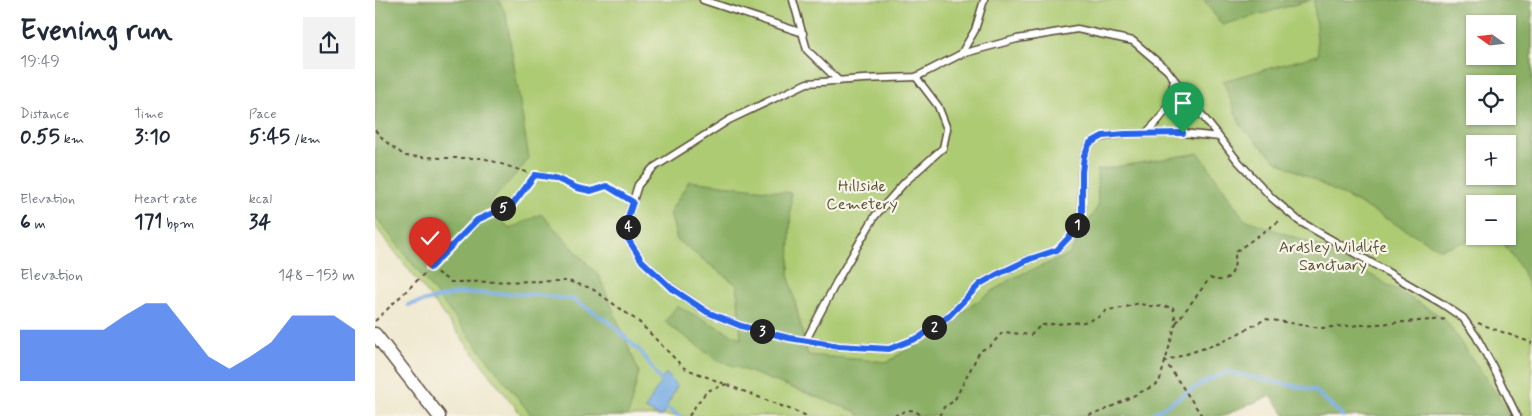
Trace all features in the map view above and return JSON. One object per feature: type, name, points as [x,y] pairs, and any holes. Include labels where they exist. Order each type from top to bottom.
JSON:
[{"type":"street","points":[[375,334],[439,416]]},
{"type":"lane","points":[[703,0],[803,33]]},
{"type":"lane","points":[[793,0],[807,50],[839,81]]},
{"type":"lane","points":[[961,54],[975,30],[984,0]]},
{"type":"lane","points":[[1219,137],[1183,133],[1145,134],[1103,136],[1090,143],[1084,156],[1082,172],[1082,215],[1073,233],[1057,250],[1030,259],[980,284],[949,316],[920,337],[889,349],[839,346],[806,340],[741,326],[707,312],[671,288],[642,261],[628,239],[628,217],[638,185],[653,168],[729,120],[807,83],[916,77],[961,54],[1017,39],[1077,29],[1133,41],[1167,70],[1237,160],[1272,198],[1299,221],[1441,303],[1463,318],[1476,336],[1517,416]]},
{"type":"lane","points":[[806,340],[837,281],[875,216],[905,182],[943,148],[947,129],[938,106],[916,77]]},
{"type":"lane","points":[[1145,134],[1160,120],[1170,102],[1174,80]]},
{"type":"path","points":[[375,130],[385,141],[405,156],[483,158],[535,175],[555,178],[577,188],[591,191],[607,186],[633,202]]},
{"type":"path","points":[[375,321],[477,220],[513,204],[535,175]]},
{"type":"path","points":[[1084,416],[1101,412],[1159,383],[1176,322],[1210,278],[1217,281],[1225,279],[1233,272],[1236,264],[1235,252],[1290,213]]},
{"type":"path","points":[[430,268],[451,282],[568,281],[591,288],[639,322],[684,368],[807,416]]},
{"type":"path","points":[[939,416],[944,407],[954,401],[981,351],[990,346],[1003,332],[1031,335],[1041,326],[1084,322],[1097,318],[1107,310],[1139,303],[1147,306],[1173,307],[1176,322]]},
{"type":"path","points":[[1165,361],[1220,343],[1266,319],[1321,328],[1463,318],[1532,343]]},
{"type":"path","points":[[1165,361],[1201,416]]},
{"type":"path","points":[[689,416],[707,391],[727,384]]},
{"type":"path","points":[[894,416],[907,409],[918,411],[921,416]]},
{"type":"green space","points":[[375,0],[1532,0],[1532,416],[1293,416],[1268,384],[1227,416],[522,416],[375,226]]},
{"type":"green space","points":[[375,0],[499,0],[506,15],[529,159],[489,204],[509,229],[541,214],[599,276],[639,372],[628,416],[532,416],[375,216]]},
{"type":"green space","points":[[1204,0],[1311,0],[1222,25]]},
{"type":"green space","points":[[1314,0],[1532,0],[1532,296],[1522,270],[1504,245],[1516,245],[1516,195],[1466,195],[1466,241],[1440,249],[1360,204],[1275,160],[1241,126],[1223,81],[1318,55]]},
{"type":"green space","name":"Ardsley Wildlife Sanctuary","points":[[1199,153],[1244,219],[1327,249],[1444,318],[1502,402],[1509,416],[1286,416],[1271,396],[1220,416],[859,416],[857,412],[715,359],[665,322],[677,306],[741,339],[737,285],[677,240],[670,212],[689,181],[791,193],[789,277],[808,355],[888,362],[1012,278],[1069,255],[1098,206],[1097,170]]},
{"type":"water","points":[[666,373],[677,386],[662,416],[658,416],[645,409]]},
{"type":"waterway","points":[[408,305],[460,293],[531,294],[574,300],[609,322],[642,353],[661,381],[665,383]]},
{"type":"waterway","points":[[1149,416],[1203,383],[1227,372],[1314,390],[1343,416]]},
{"type":"waterway","points":[[666,408],[680,416]]},
{"type":"route","points":[[430,268],[477,220],[513,204],[535,175],[555,178],[577,188],[591,191],[607,186],[633,202],[628,217],[628,239],[642,261],[671,288],[707,312],[741,326],[789,338],[839,346],[889,349],[920,337],[949,316],[980,284],[1030,259],[1057,250],[1073,233],[1082,215],[1082,172],[1084,156],[1090,143],[1103,136],[1183,133]]},
{"type":"park label","name":"Hillside Cemetery","points":[[862,195]]}]
